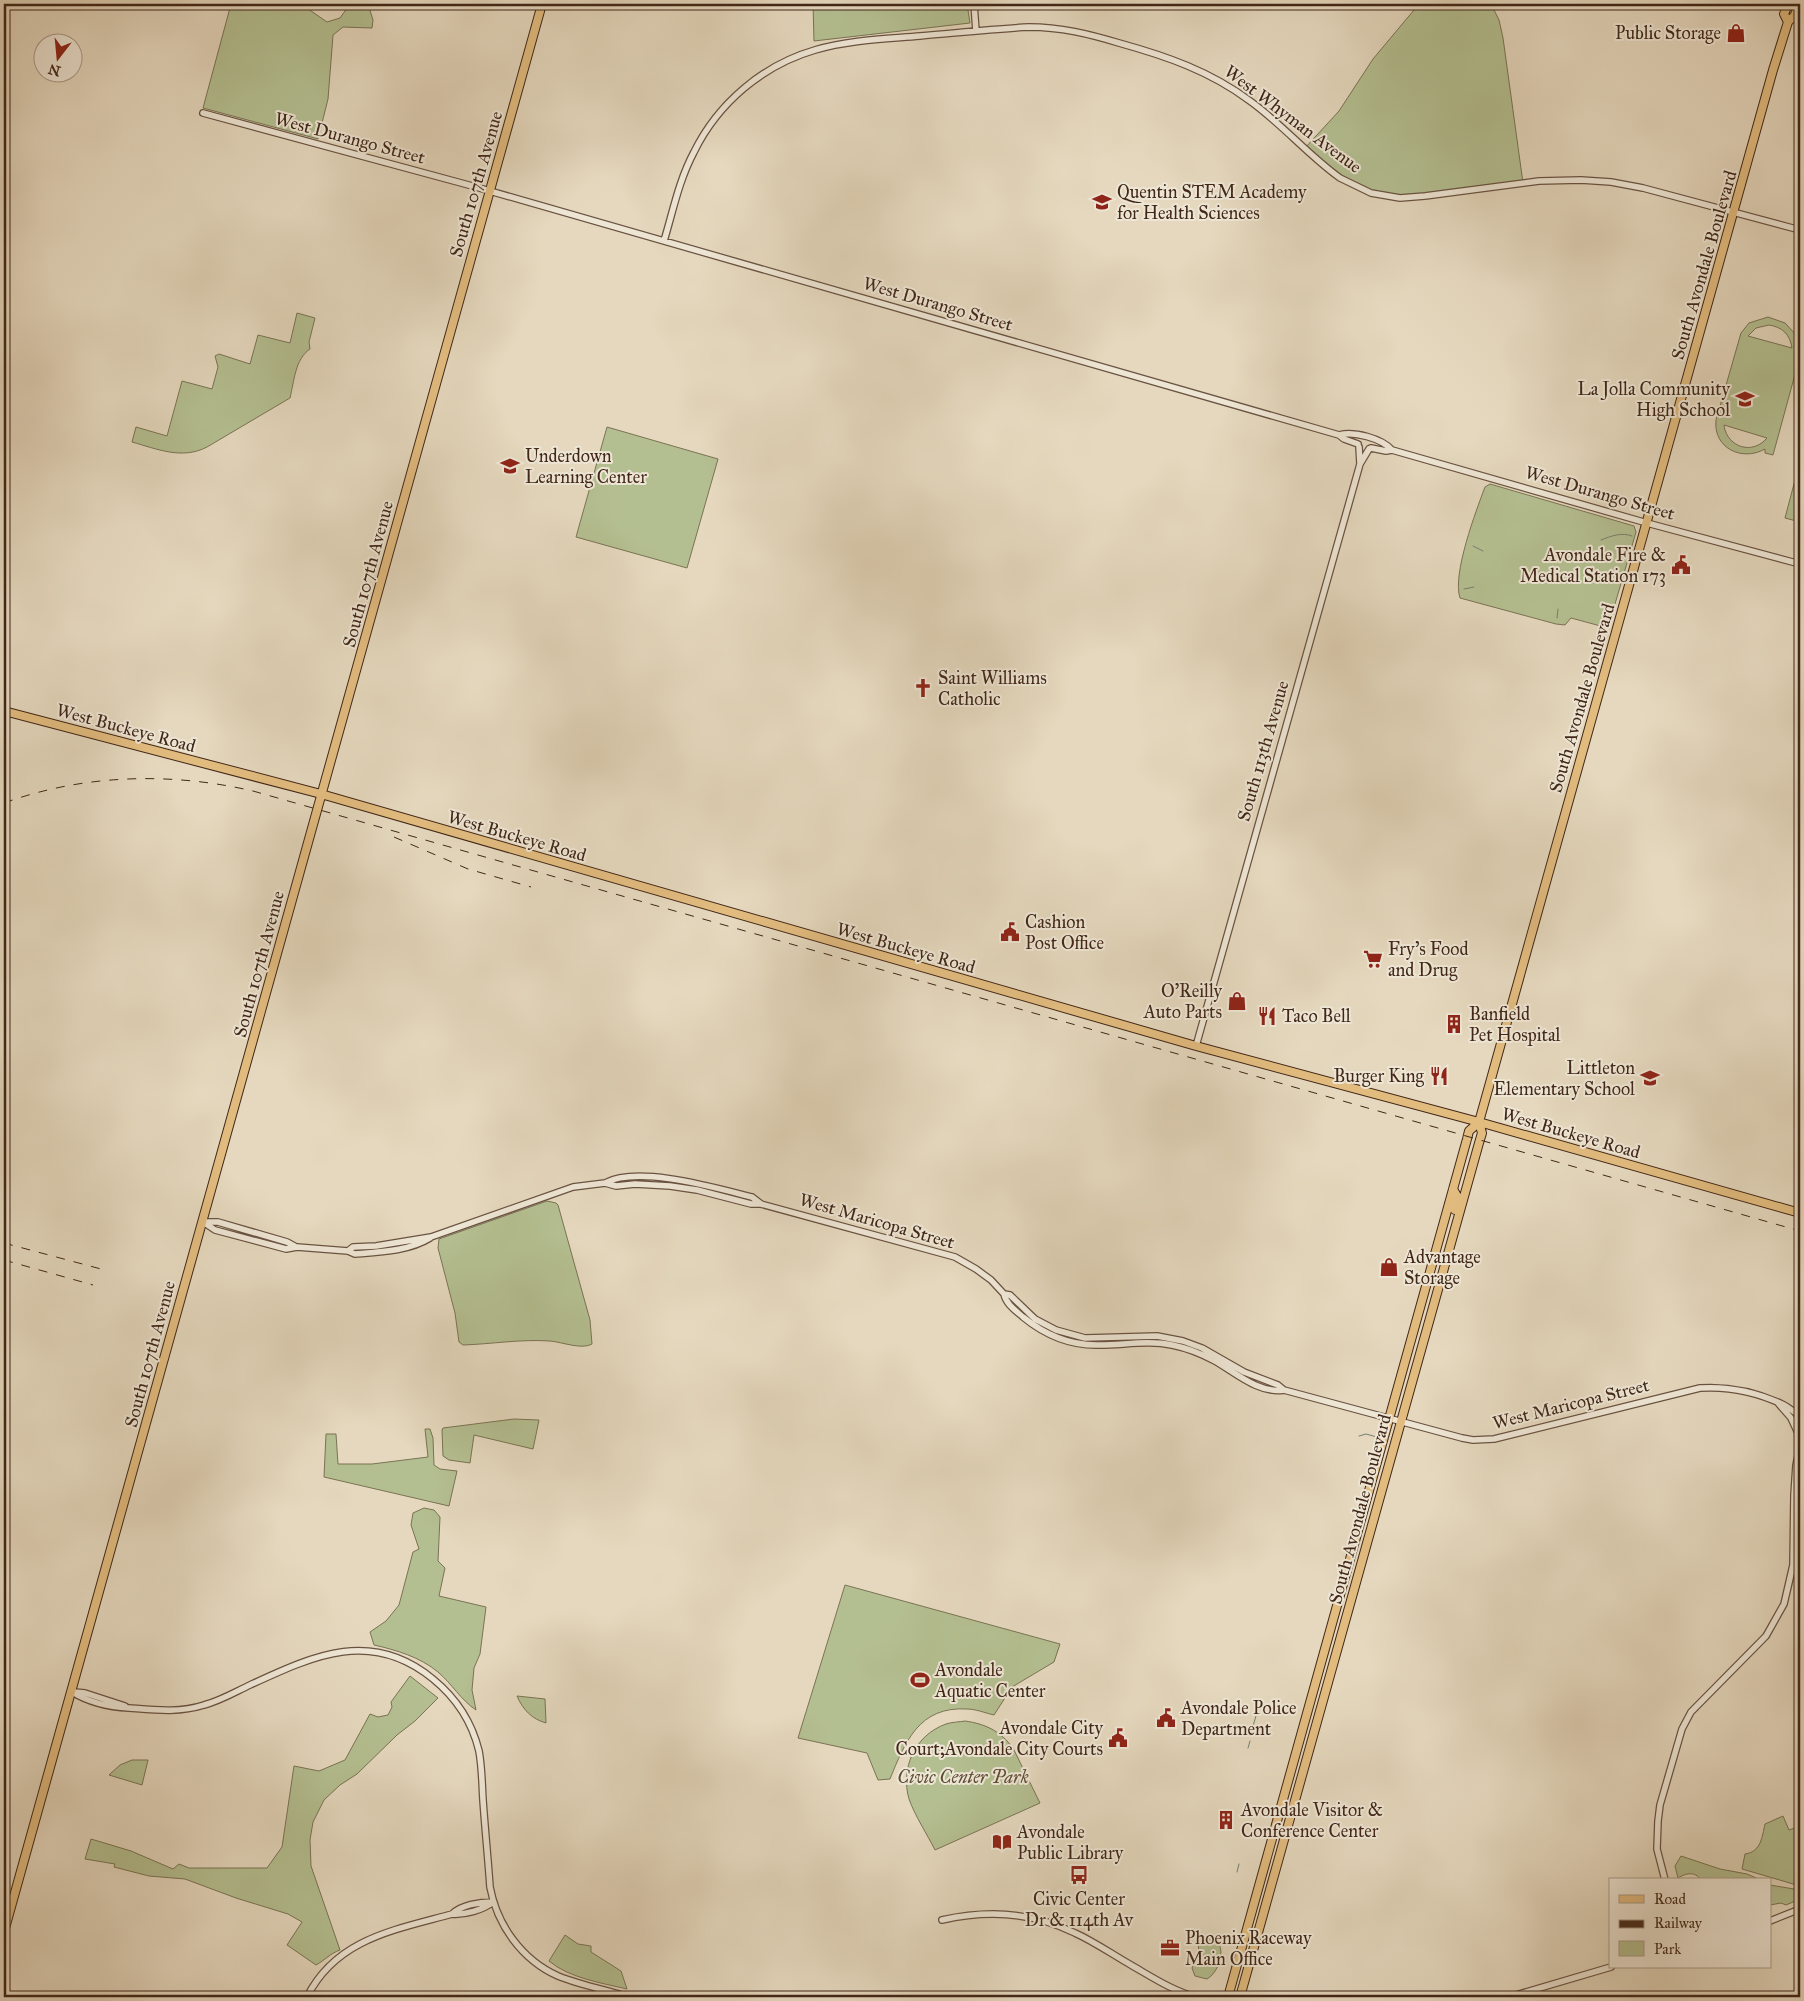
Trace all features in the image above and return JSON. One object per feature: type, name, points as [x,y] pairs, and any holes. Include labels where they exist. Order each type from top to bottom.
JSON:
[{"type":"main road","name":"South 107th Avenue","points":[[4,1932],[542,4]]},
{"type":"main road","name":"South Avondale Boulevard","points":[[1788,4],[1784,14],[1788,22]]},
{"type":"main road","name":"South Avondale Boulevard","points":[[1240,1997],[1482,1133],[1479,1122],[1788,22],[1795,16],[1798,4]]},
{"type":"main road","name":"West Buckeye Road","points":[[4,711],[321,794],[1196,1046],[1479,1122],[1800,1213]]},
{"type":"main road","name":"South Avondale Boulevard","points":[[1228,1997],[1469,1131],[1479,1122]]},
{"type":"main road","points":[[1453,1189],[1458,1198],[1454,1217],[1455,1229]]},
{"type":"main road","points":[[1298,1746],[1309,1749]]},
{"type":"main road","points":[[4,1996],[8,1997]]},
{"type":"street","points":[[974,4],[976,31]]},
{"type":"street","name":"West Whyman Avenue","points":[[664,241],[681,182],[694,151],[708,127],[726,105],[763,74],[780,64],[815,50],[849,43],[1029,27],[1063,29],[1088,34],[1180,61],[1215,78],[1248,99],[1340,178],[1378,195],[1416,197],[1530,182],[1582,180],[1637,187],[1800,230]]},
{"type":"street","name":"West Durango Street","points":[[203,113],[490,191],[1339,435],[1346,433],[1364,435],[1371,437],[1376,447],[1800,564]]},
{"type":"street","points":[[1339,435],[1365,450],[1376,447],[1371,437]]},
{"type":"street","points":[[1359,445],[1359,438],[1364,435]]},
{"type":"street","name":"South 113th Avenue","points":[[1196,1046],[1360,464],[1359,445]]},
{"type":"street","name":"South 113th Avenue","points":[[1360,464],[1376,447]]},
{"type":"street","name":"West Maricopa Street","points":[[203,1222],[215,1230],[286,1249],[297,1247],[348,1251],[353,1247],[376,1246],[431,1237],[573,1188],[605,1183],[616,1186],[635,1184],[670,1186],[697,1190],[751,1204],[761,1204],[955,1258],[976,1269],[1004,1294],[1010,1295],[1035,1319],[1063,1333],[1094,1339],[1157,1336],[1183,1341],[1202,1348],[1244,1372],[1278,1385],[1284,1390],[1454,1437],[1483,1440],[1512,1435],[1700,1388],[1722,1387],[1747,1390],[1783,1404],[1800,1415]]},
{"type":"street","name":"West Maricopa Street","points":[[1778,1403],[1791,1418],[1799,1436]]},
{"type":"street","points":[[1797,1474],[1796,1465],[1800,1446],[1800,1422]]},
{"type":"street","points":[[1664,1878],[1657,1848],[1658,1821],[1660,1805],[1680,1734],[1691,1712],[1766,1636],[1784,1604],[1793,1565],[1794,1496],[1800,1465]]},
{"type":"street","points":[[72,1692],[84,1700],[103,1705],[173,1711],[204,1706],[291,1666],[327,1654],[350,1650],[374,1652],[402,1659],[424,1672],[445,1690],[455,1701],[467,1721],[478,1751],[490,1887],[493,1902],[514,1941],[536,1963],[550,1972],[566,1979],[622,1995]]},
{"type":"street","points":[[306,1997],[331,1964],[358,1944],[373,1937],[452,1914],[458,1909],[485,1902],[493,1902]]},
{"type":"street","points":[[1772,1920],[1800,1909]]},
{"type":"street","points":[[942,1920],[981,1914],[1016,1915],[1039,1920],[1076,1933],[1177,1991],[1196,1997]]},
{"type":"street","points":[[1509,1997],[1529,1995],[1609,1968]]},
{"type":"green space","points":[[231,4],[301,4],[327,22],[340,18],[350,4],[368,4],[373,20],[372,28],[343,27],[333,35],[328,99],[318,139],[203,108]]},
{"type":"green space","points":[[813,4],[967,4],[970,23],[814,41]]},
{"type":"green space","points":[[1419,4],[1491,4],[1499,20],[1503,38],[1523,183],[1400,198],[1355,186],[1305,148],[1339,111],[1373,59]]},
{"type":"green space","points":[[297,313],[315,318],[309,342],[310,349],[305,353],[298,365],[290,398],[198,451],[188,453],[170,452],[132,442],[136,427],[167,436],[182,381],[212,389],[218,367],[215,356],[219,354],[250,364],[258,335],[290,343]]},
{"type":"green space","points":[[1768,317],[1785,323],[1797,336],[1798,333],[1800,334],[1800,356],[1773,455],[1765,453],[1765,449],[1747,454],[1731,450],[1724,445],[1716,430],[1716,420],[1741,333],[1749,323]],"holes":[[[1769,325],[1778,327],[1785,332],[1792,348],[1748,336],[1756,328]],[[1724,425],[1767,438],[1755,446],[1742,447],[1730,440]]]},
{"type":"green space","points":[[607,427],[718,459],[687,568],[576,537]]},
{"type":"green space","points":[[1800,461],[1800,522],[1785,518]]},
{"type":"green space","points":[[1490,484],[1634,526],[1636,532],[1608,628],[1571,618],[1565,625],[1556,624],[1460,598],[1458,587],[1459,574],[1466,542],[1485,487]]},
{"type":"green space","points":[[547,1201],[558,1205],[590,1320],[592,1344],[577,1346],[550,1341],[528,1341],[463,1345],[459,1342],[455,1313],[438,1248],[439,1239]]},
{"type":"green space","points":[[514,1419],[539,1420],[533,1449],[474,1435],[470,1463],[449,1460],[443,1456],[443,1428]]},
{"type":"green space","points":[[425,1429],[430,1429],[433,1438],[434,1465],[440,1469],[457,1471],[449,1506],[324,1477],[326,1434],[336,1434],[338,1464],[372,1464],[428,1457]]},
{"type":"green space","points":[[424,1508],[434,1510],[440,1517],[438,1561],[445,1568],[439,1596],[486,1607],[480,1654],[474,1668],[472,1690],[476,1710],[438,1672],[424,1662],[391,1649],[374,1645],[370,1632],[386,1621],[399,1605],[413,1552],[419,1549],[411,1525],[413,1513]]},
{"type":"green space","name":"Avondale Aquatic Center","points":[[845,1585],[1060,1644],[1054,1662],[1012,1687],[994,1715],[970,1709],[951,1710],[937,1713],[925,1720],[908,1740],[890,1779],[878,1780],[867,1753],[798,1738]]},
{"type":"green space","points":[[410,1676],[438,1698],[357,1774],[340,1785],[324,1800],[313,1822],[310,1840],[311,1866],[340,1950],[316,1965],[287,1945],[302,1922],[288,1914],[236,1898],[185,1879],[149,1876],[114,1867],[115,1864],[85,1859],[91,1839],[131,1851],[173,1869],[179,1864],[189,1868],[267,1868],[282,1847],[294,1766],[319,1771],[345,1760],[370,1714],[378,1717],[388,1715],[392,1707],[391,1702]]},
{"type":"green space","points":[[517,1696],[545,1699],[546,1723],[528,1713]]},
{"type":"green space","name":"Civic Center Park","points":[[965,1721],[992,1729],[1008,1742],[1013,1748],[1040,1803],[935,1850],[909,1799],[907,1776],[909,1765],[912,1754],[926,1736],[946,1724]]},
{"type":"green space","points":[[132,1760],[148,1760],[142,1785],[109,1775],[120,1765]]},
{"type":"green space","points":[[1783,1816],[1789,1830],[1800,1826],[1800,1886],[1742,1869],[1745,1854],[1758,1847],[1765,1824]]},
{"type":"green space","points":[[1681,1856],[1720,1869],[1747,1874],[1756,1878],[1700,1878],[1690,1874],[1678,1878],[1675,1866]]},
{"type":"green space","points":[[1772,1885],[1800,1890],[1800,1899],[1786,1905],[1781,1903],[1772,1905]]},
{"type":"green space","points":[[565,1935],[578,1944],[591,1946],[591,1952],[621,1971],[627,1989],[576,1976],[549,1961]]},
{"type":"green space","points":[[1205,1938],[1217,1941],[1221,1950],[1220,1962],[1207,1979],[1195,1976],[1192,1968],[1199,1953],[1198,1942]]},
{"type":"waterway","points":[[1601,540],[1620,534],[1632,536]]},
{"type":"waterway","points":[[1473,546],[1483,551]]},
{"type":"waterway","points":[[1464,589],[1474,587]]},
{"type":"waterway","points":[[1557,618],[1558,609]]},
{"type":"waterway","points":[[1359,1436],[1366,1434],[1377,1437]]},
{"type":"waterway","points":[[1253,1726],[1256,1716]]},
{"type":"waterway","points":[[1248,1748],[1250,1741]]},
{"type":"waterway","points":[[1237,1872],[1239,1864]]},
{"type":"railway","points":[[4,803],[34,793],[65,786],[96,781],[128,779],[191,781],[253,791],[1800,1231]]},
{"type":"railway","points":[[394,837],[468,869],[531,887]]},
{"type":"railway","points":[[4,1243],[101,1269]]},
{"type":"railway","points":[[4,1260],[93,1285]]},
{"type":"place","name":"Public Storage","points":[[1736,33]]},
{"type":"place","name":"Quentin STEM Academy for Health Sciences","points":[[1102,202]]},
{"type":"place","name":"La Jolla Community High School","points":[[1745,399]]},
{"type":"place","name":"Underdown Learning Center","points":[[510,466]]},
{"type":"place","name":"Avondale Fire & Medical Station 173","points":[[1681,565]]},
{"type":"place","name":"Saint Williams Catholic","points":[[923,688]]},
{"type":"place","name":"Cashion Post Office","points":[[1010,932]]},
{"type":"place","name":"Fry's Food and Drug","points":[[1373,959]]},
{"type":"place","name":"O'Reilly Auto Parts","points":[[1237,1001]]},
{"type":"place","name":"Taco Bell","points":[[1267,1016]]},
{"type":"place","name":"Banfield Pet Hospital","points":[[1454,1024]]},
{"type":"place","name":"Burger King","points":[[1439,1076]]},
{"type":"place","name":"Littleton Elementary School","points":[[1650,1078]]},
{"type":"place","name":"Advantage Storage","points":[[1389,1267]]},
{"type":"place","name":"Avondale Aquatic Center","points":[[920,1680]]},
{"type":"place","name":"Avondale Police Department","points":[[1166,1718]]},
{"type":"place","name":"Avondale City Court;Avondale City Courts","points":[[1118,1738]]},
{"type":"place","name":"Avondale Visitor & Conference Center","points":[[1226,1820]]},
{"type":"place","name":"Avondale Public Library","points":[[1002,1842]]},
{"type":"place","name":"Civic Center Dr & 114th Av","points":[[1079,1875]]},
{"type":"place","name":"Phoenix Raceway Main Office","points":[[1170,1948]]}]
